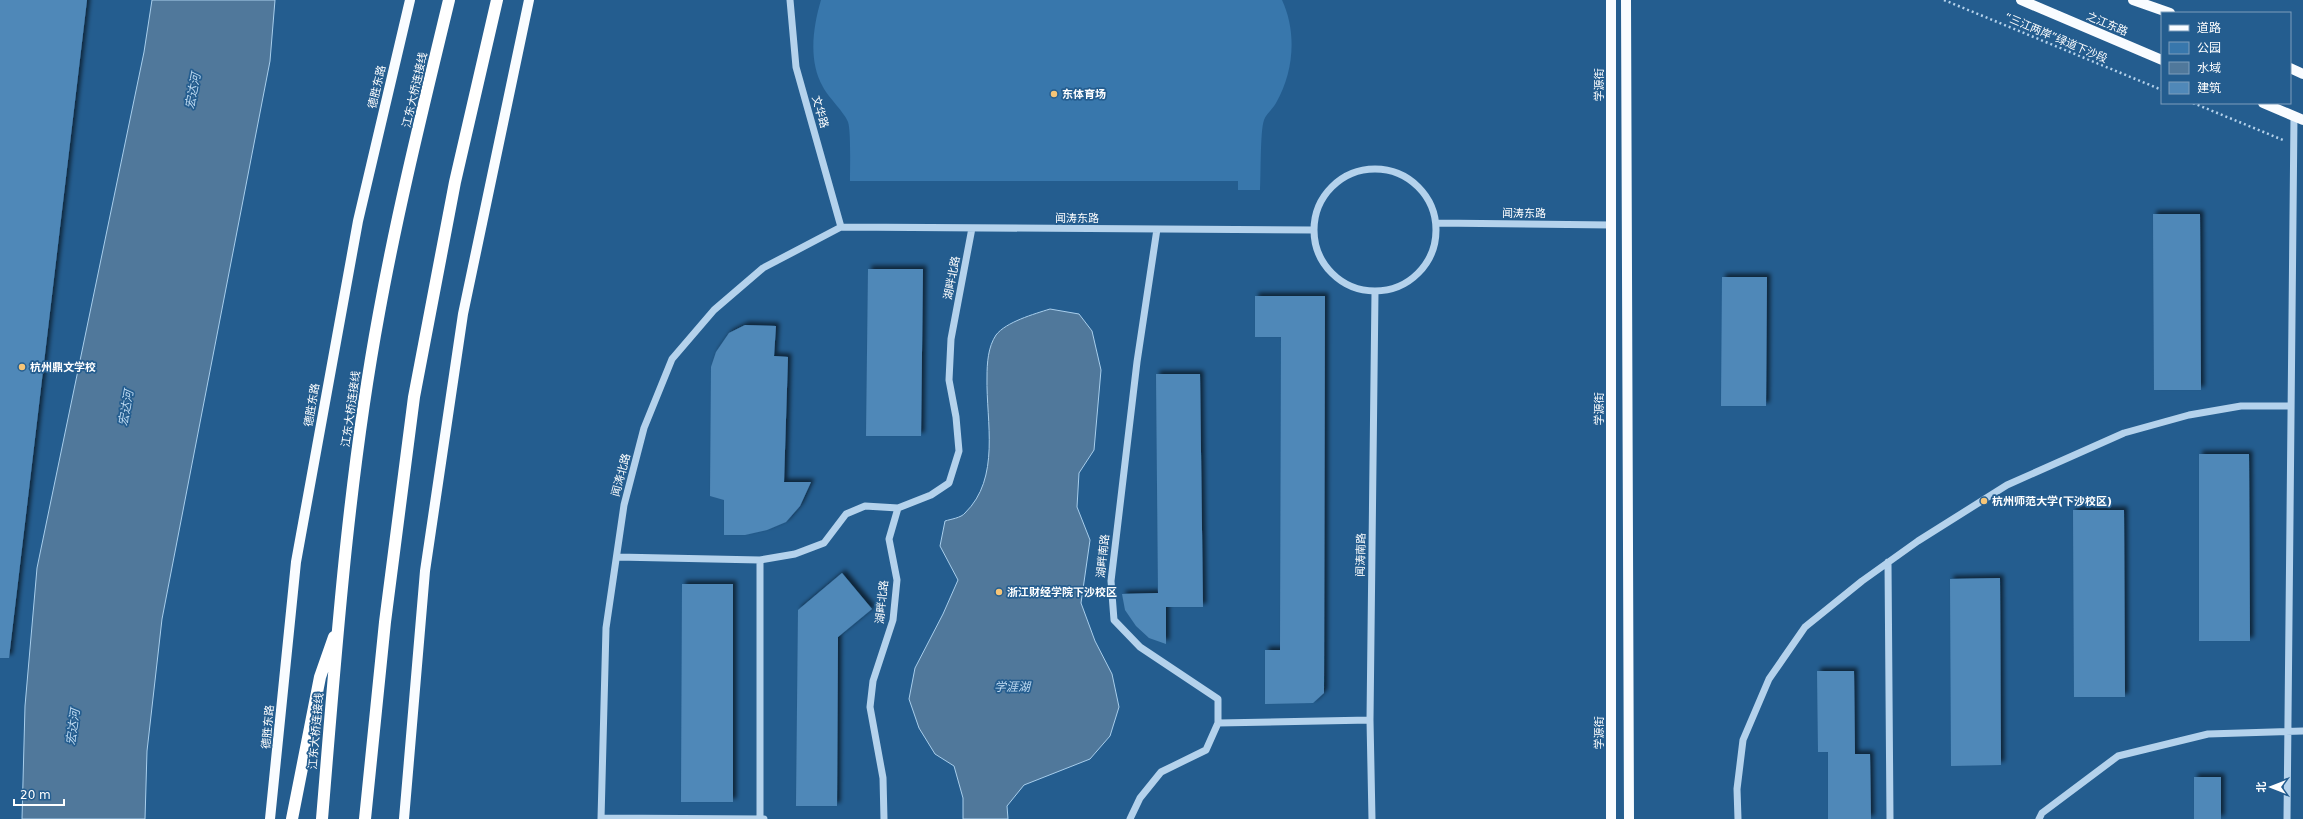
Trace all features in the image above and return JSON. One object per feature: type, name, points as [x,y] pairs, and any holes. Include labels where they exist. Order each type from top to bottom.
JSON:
[{"type":"highway","points":[[366,819],[385,622],[414,397],[455,182],[497,0]]},
{"type":"highway","name":"江东大桥连接线","points":[[322,819],[340,619],[363,414],[378,314],[398,218],[448,4]]},
{"type":"highway","points":[[292,819],[320,677],[340,619]]},
{"type":"main road","name":"德胜东路","points":[[270,819],[296,562],[358,221],[410,0]]},
{"type":"main road","points":[[404,819],[425,572],[462,322],[529,0]]},
{"type":"main road","name":"学源街","points":[[1611,819],[1612,0]]},
{"type":"main road","points":[[1626,0],[1628,819]]},
{"type":"main road","name":"之江东路","points":[[2021,0],[2161,60]]},
{"type":"main road","points":[[2133,0],[2167,12]]},
{"type":"main road","points":[[2291,68],[2303,74]]},
{"type":"main road","points":[[2265,104],[2299,118]]},
{"type":"street","name":"文华路","points":[[790,0],[796,66],[841,228]]},
{"type":"street","points":[[2286,819],[2294,145],[2299,118]]},
{"type":"street","points":[[1382,169],[1402,174],[1418,186],[1430,203],[1436,223],[1435,244],[1427,263],[1413,278],[1395,288],[1375,292],[1356,289],[1339,280],[1330,271],[1316,249],[1313,230],[1317,209],[1327,191],[1342,178],[1362,170],[1382,169]]},
{"type":"street","name":"闻涛东路","points":[[1436,223],[1611,225]]},
{"type":"street","name":"闻涛东路","points":[[841,228],[1313,230]]},
{"type":"street","name":"闻涛北路","points":[[601,818],[606,628],[624,505],[644,428],[672,359],[714,310],[763,268],[841,228]]},
{"type":"street","name":"湖畔北路","points":[[884,819],[883,778],[870,707],[873,681],[894,620],[896,580],[889,540],[898,508],[931,495],[948,483],[959,452],[956,417],[948,380],[951,339],[972,228]]},
{"type":"street","name":"湖畔南路","points":[[1130,819],[1140,798],[1161,772],[1206,750],[1218,723],[1218,699],[1140,647],[1114,620],[1111,581],[1137,362],[1157,229]]},
{"type":"street","name":"闻涛南路","points":[[1372,819],[1370,720],[1375,292]]},
{"type":"street","points":[[1738,819],[1737,789],[1744,740],[1769,679],[1805,627],[1888,562],[2007,485],[2124,433],[2189,415],[2241,406],[2290,406]]},
{"type":"street","points":[[617,557],[760,560],[795,554],[824,543],[846,514],[865,506],[898,508]]},
{"type":"street","points":[[760,560],[760,819]]},
{"type":"street","points":[[1888,562],[1890,819]]},
{"type":"street","points":[[1218,723],[1370,720]]},
{"type":"street","points":[[2039,819],[2042,813],[2118,756],[2208,734],[2303,731]]},
{"type":"street","points":[[601,818],[764,819]]},
{"type":"path","name":"“三江两岸”绿道下沙段","points":[[1944,0],[2161,90]]},
{"type":"path","points":[[2195,104],[2294,145]]},
{"type":"green space","name":"东体育场","points":[[821,0],[1282,0],[1290,25],[1290,65],[1282,91],[1275,105],[1264,120],[1261,143],[1260,190],[1238,190],[1238,181],[850,181],[850,141],[848,122],[844,114],[823,87],[815,66],[813,44],[814,33]]},
{"type":"water","name":"宏达河","points":[[152,0],[275,0],[270,61],[162,619],[147,751],[145,819],[22,819],[25,706],[37,568],[144,52]]},
{"type":"water","name":"学涯湖","points":[[1050,309],[1079,314],[1092,331],[1101,370],[1094,450],[1079,473],[1077,507],[1090,540],[1081,603],[1095,641],[1112,674],[1119,707],[1110,736],[1090,759],[1024,785],[1007,806],[1008,819],[963,819],[963,798],[954,766],[935,754],[919,728],[909,699],[915,668],[943,614],[958,580],[940,546],[945,521],[963,515],[976,499],[988,466],[989,431],[987,372],[988,355],[991,345],[996,335],[1006,326],[1036,313]]},
{"type":"building","name":"杭州鼎文学校","points":[[0,0],[87,0],[9,658],[0,658]]},
{"type":"building","points":[[2153,214],[2200,214],[2201,390],[2154,390]]},
{"type":"building","points":[[868,269],[923,269],[921,436],[866,436]]},
{"type":"building","points":[[1722,277],[1767,277],[1766,406],[1721,406]]},
{"type":"building","points":[[1255,296],[1325,296],[1324,693],[1313,703],[1265,704],[1265,650],[1280,650],[1281,337],[1255,337]]},
{"type":"building","points":[[745,325],[776,326],[774,356],[788,357],[784,482],[811,482],[800,506],[786,522],[767,530],[745,535],[724,535],[724,500],[710,496],[711,367],[716,352],[729,333]]},
{"type":"building","points":[[1156,374],[1200,374],[1203,607],[1166,607],[1166,644],[1149,638],[1136,626],[1125,610],[1122,594],[1158,593]]},
{"type":"building","points":[[2199,454],[2249,454],[2250,641],[2199,641]]},
{"type":"building","points":[[2073,510],[2124,510],[2125,697],[2074,697]]},
{"type":"building","points":[[842,573],[872,609],[838,637],[837,806],[796,806],[798,610]]},
{"type":"building","points":[[2000,578],[2001,765],[1951,766],[1950,579]]},
{"type":"building","points":[[682,584],[733,584],[733,802],[681,802]]},
{"type":"building","points":[[1817,671],[1854,671],[1855,754],[1870,754],[1871,819],[1828,819],[1828,752],[1818,752]]},
{"type":"building","points":[[2194,777],[2221,777],[2221,819],[2194,819]]},
{"type":"place","name":"东体育场","points":[[1054,94]]},
{"type":"place","name":"杭州鼎文学校","points":[[22,367]]},
{"type":"place","name":"杭州师范大学(下沙校区)","points":[[1984,501]]},
{"type":"place","name":"浙江财经学院下沙校区","points":[[999,592]]}]
